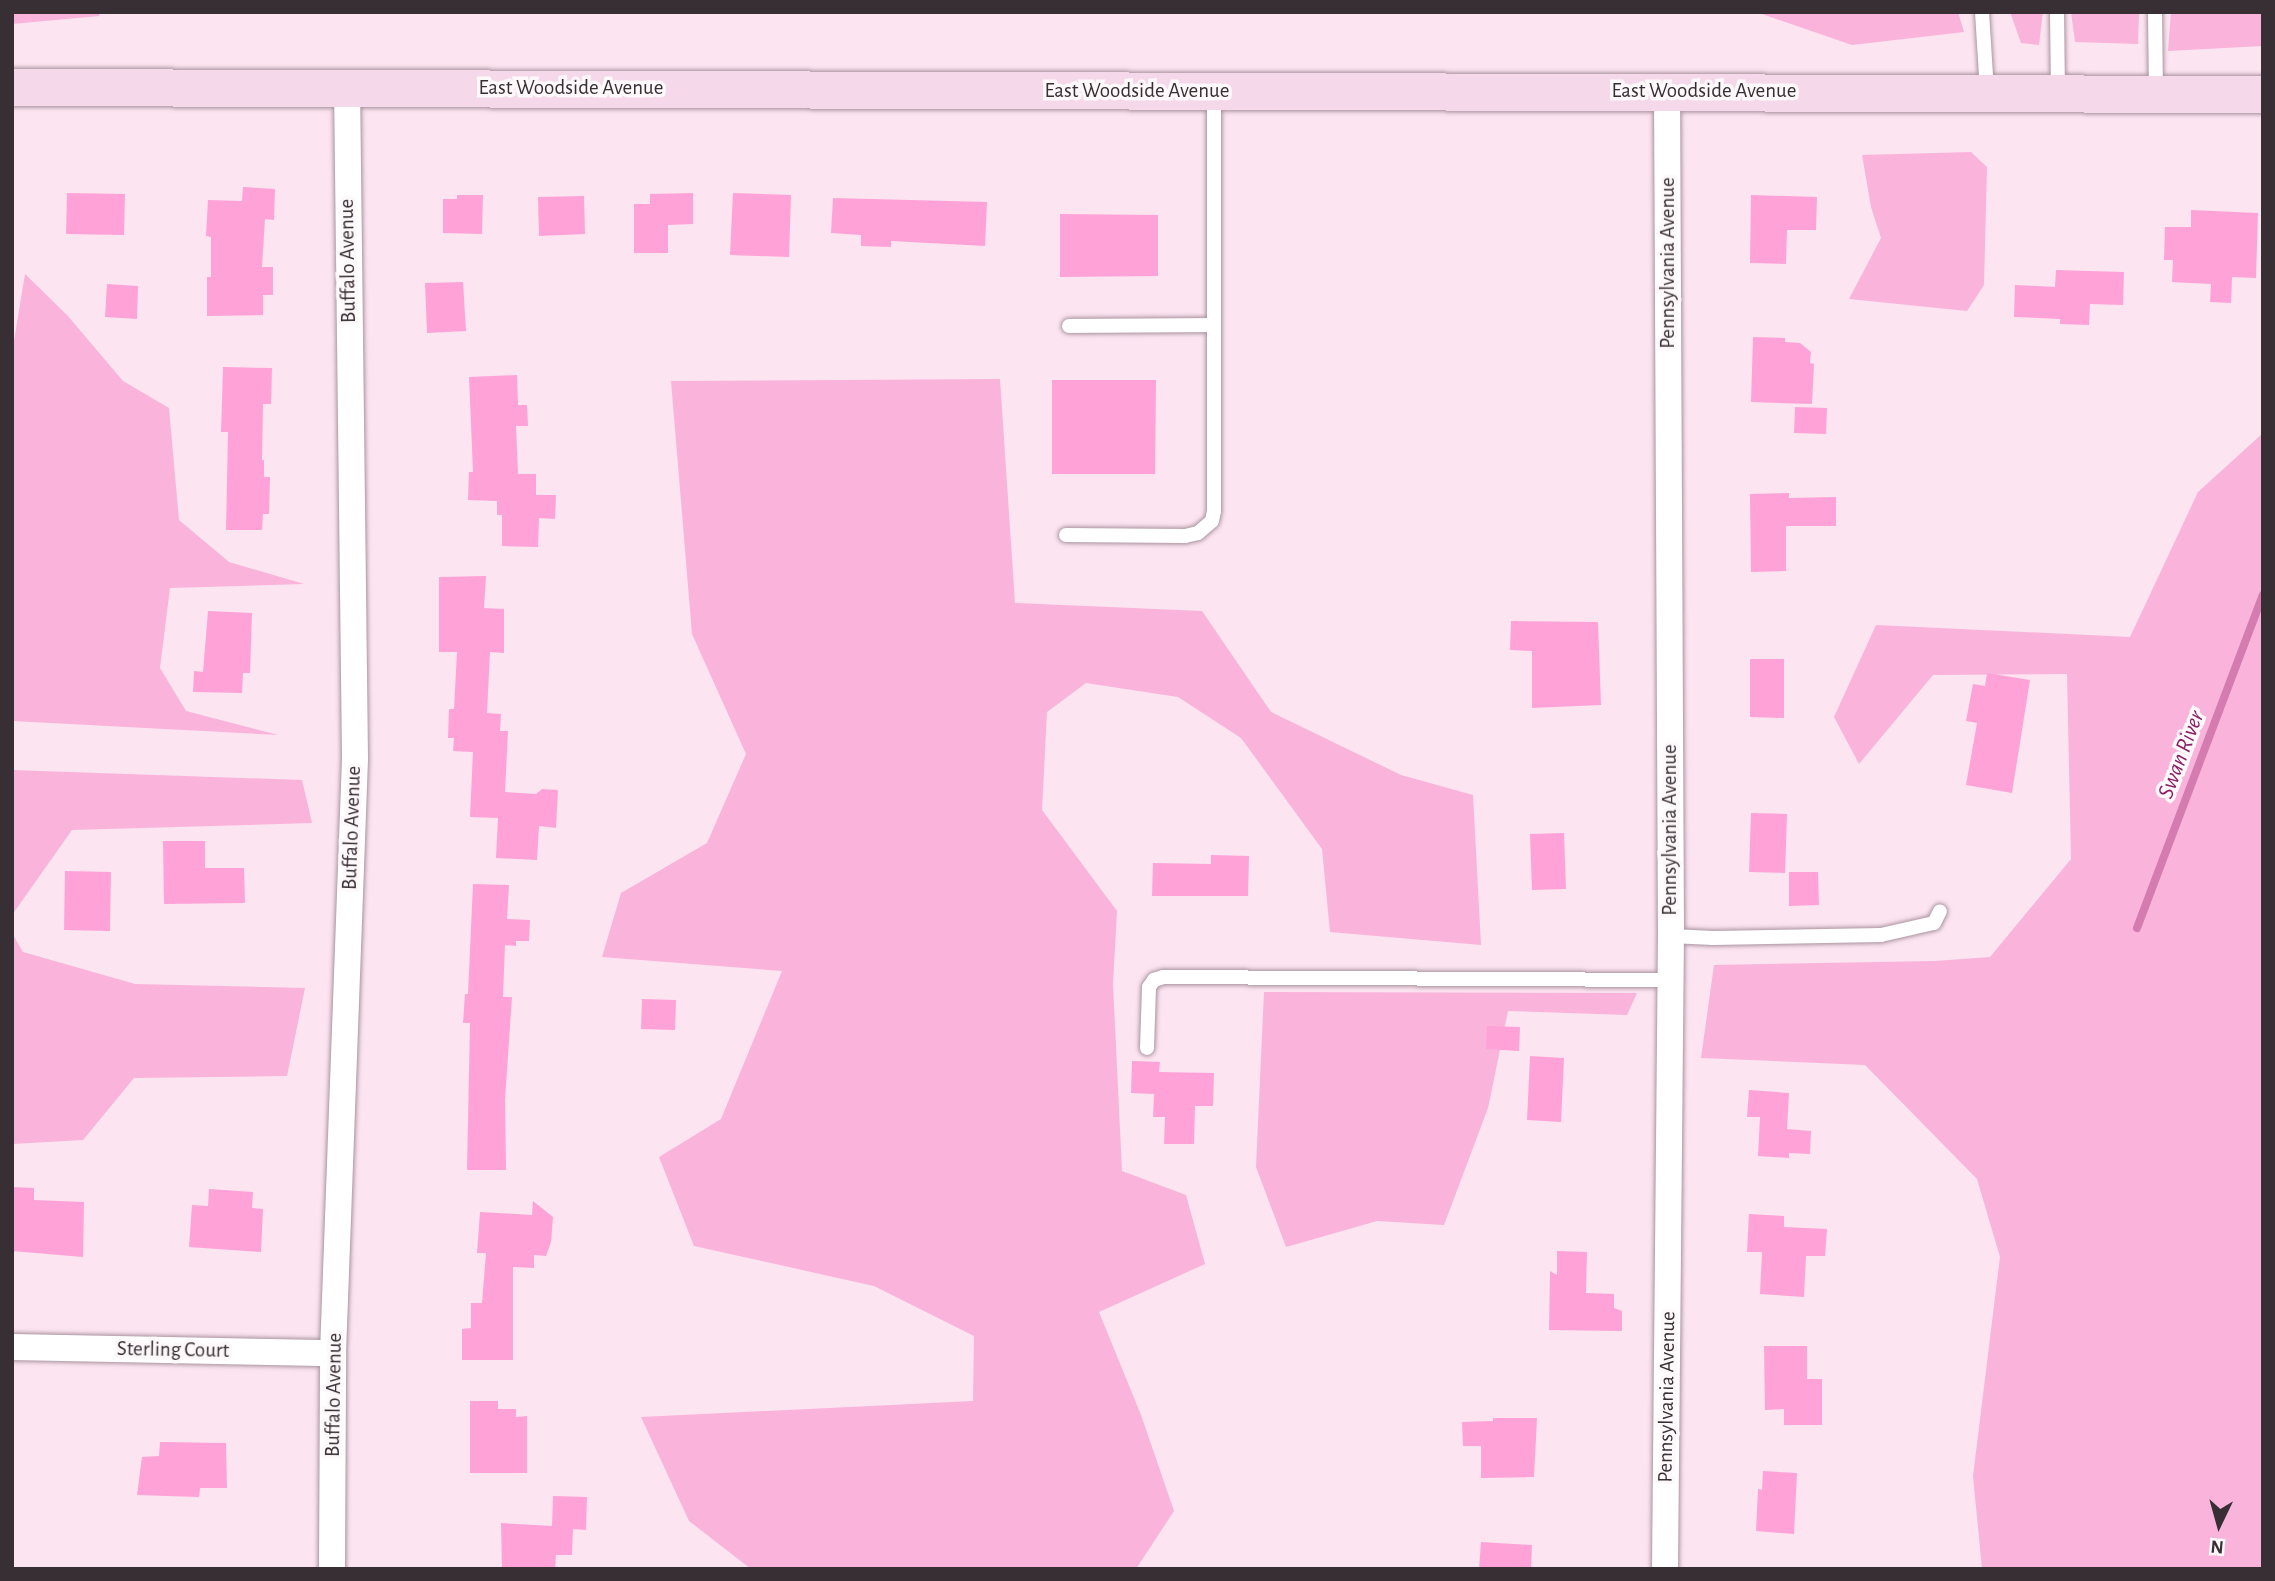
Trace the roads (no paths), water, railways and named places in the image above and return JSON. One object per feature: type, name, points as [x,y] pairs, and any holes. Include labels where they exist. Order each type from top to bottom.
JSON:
[{"type":"main road","name":"East Woodside Avenue","points":[[12,87],[2263,93]]},
{"type":"street","name":"Buffalo Avenue","points":[[332,1569],[333,1353],[355,758],[347,87]]},
{"type":"street","name":"Pennsylvania Avenue","points":[[1665,1569],[1671,979],[1667,91]]},
{"type":"street","name":"Sterling Court","points":[[12,1347],[333,1353]]},
{"type":"lane","points":[[1982,12],[1987,93]]},
{"type":"lane","points":[[2057,12],[2058,93]]},
{"type":"lane","points":[[2155,12],[2156,93]]},
{"type":"lane","points":[[1066,535],[1185,536],[1207,528],[1214,511],[1214,91]]},
{"type":"lane","points":[[1069,326],[1214,326]]},
{"type":"lane","points":[[1671,936],[1713,938],[1881,934],[1934,923],[1940,911]]},
{"type":"lane","points":[[1147,1048],[1149,987],[1154,980],[1163,977],[1671,979]]},
{"type":"waterway","name":"Swan River","points":[[2137,928],[2263,595]]}]
